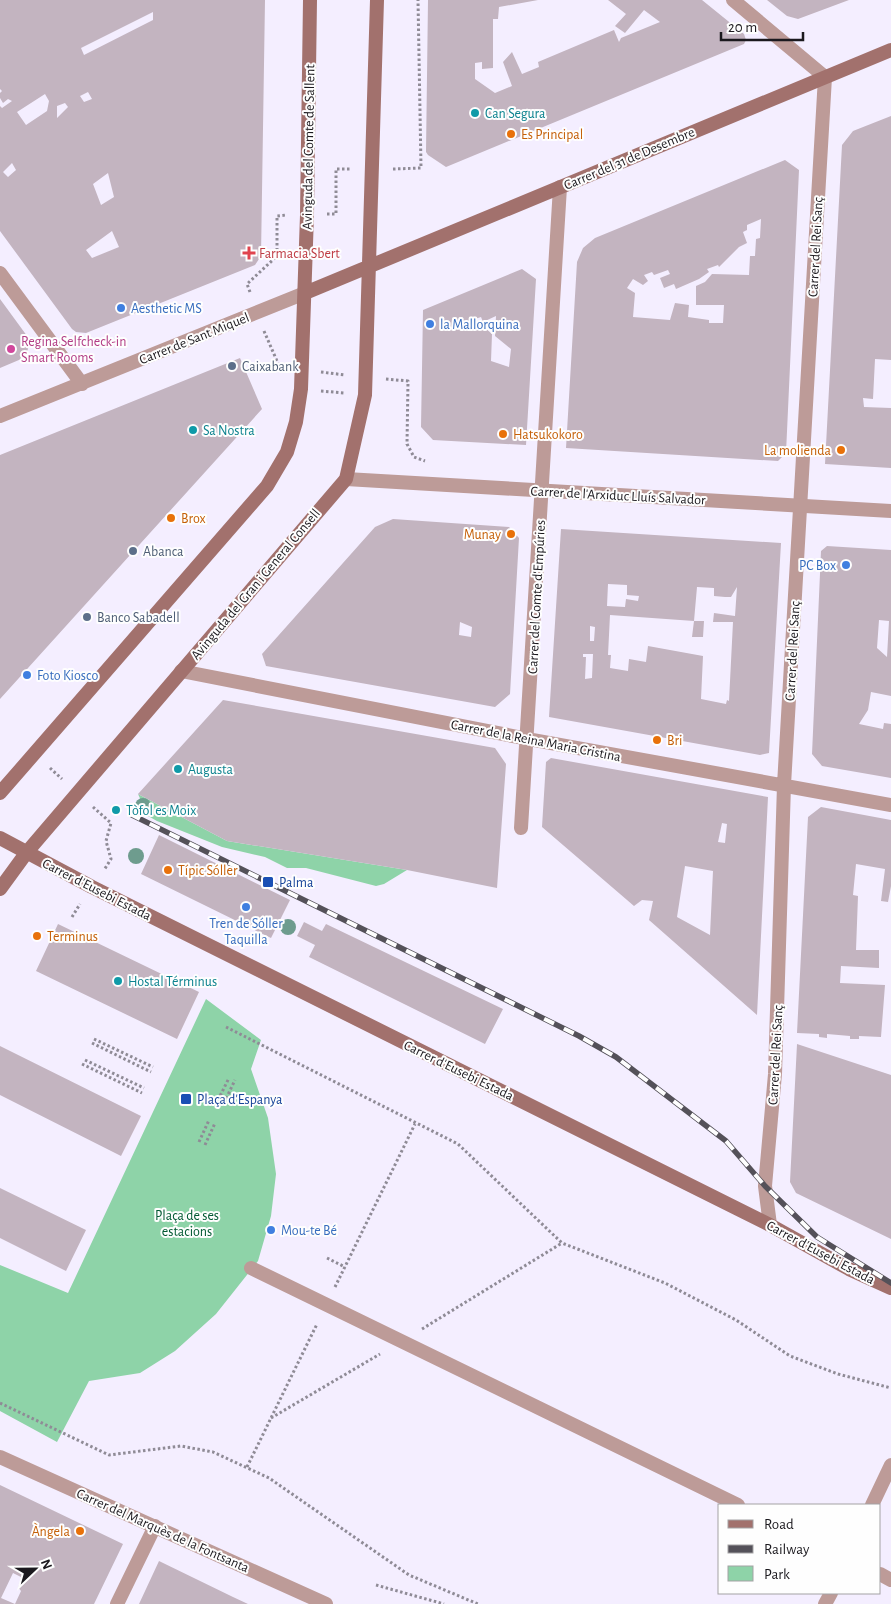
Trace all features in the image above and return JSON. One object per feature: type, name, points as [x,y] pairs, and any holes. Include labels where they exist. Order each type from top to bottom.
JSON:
[{"type":"main road","name":"Avinguda del Comte de Sallent","points":[[305,293],[310,0]]},
{"type":"main road","points":[[368,268],[377,0]]},
{"type":"main road","name":"Carrer del 31 de Desembre","points":[[305,293],[891,50]]},
{"type":"main road","name":"Avinguda del Gran i General Consell","points":[[27,852],[346,479],[365,395],[368,268]]},
{"type":"main road","points":[[0,794],[267,486],[287,452],[296,422],[301,389],[305,293]]},
{"type":"main road","name":"Carrer d'Eusebi Estada","points":[[0,838],[92,888],[770,1225],[848,1269],[891,1288]]},
{"type":"main road","points":[[0,889],[27,852]]},
{"type":"street","points":[[732,0],[825,77]]},
{"type":"street","name":"Carrer del Rei Sanç","points":[[770,1225],[765,1186],[775,1074],[784,785],[825,77]]},
{"type":"street","name":"Carrer del Comte d'Empúries","points":[[521,828],[528,739],[560,187]]},
{"type":"street","points":[[0,273],[82,384]]},
{"type":"street","name":"Carrer de Sant Miquel","points":[[0,416],[305,293]]},
{"type":"street","name":"Carrer de l'Arxiduc Lluís Salvador","points":[[346,479],[891,511]]},
{"type":"street","name":"Carrer de la Reina Maria Cristina","points":[[181,671],[528,739],[891,805]]},
{"type":"street","points":[[251,1268],[736,1504]]},
{"type":"street","name":"Carrer del Marquès de la Fontsanta","points":[[0,1457],[326,1604]]},
{"type":"street","points":[[872,1504],[891,1465]]},
{"type":"street","points":[[117,1604],[156,1526]]},
{"type":"path","points":[[302,370],[279,368],[247,284],[277,256],[278,216],[336,214],[336,170],[421,168],[418,0]]},
{"type":"path","points":[[408,382],[407,444],[414,457],[428,462],[425,483]]},
{"type":"path","points":[[301,389],[365,395]]},
{"type":"path","points":[[35,754],[111,823],[106,841],[111,859],[72,917]]},
{"type":"path","points":[[226,1027],[458,1144],[562,1243],[665,1283],[736,1320],[790,1356],[838,1374],[891,1388]]},
{"type":"path","points":[[151,1072],[93,1041],[153,1067]]},
{"type":"path","points":[[85,1060],[144,1088]]},
{"type":"path","points":[[82,1064],[142,1093]]},
{"type":"path","points":[[218,1100],[229,1078]]},
{"type":"path","points":[[224,1103],[235,1080]]},
{"type":"path","points":[[199,1142],[209,1120]]},
{"type":"path","points":[[205,1145],[216,1123]]},
{"type":"path","points":[[327,1258],[345,1267]]},
{"type":"path","points":[[0,1403],[109,1455],[180,1446],[213,1452],[269,1478],[409,1575],[478,1604]]},
{"type":"path","points":[[376,1585],[444,1604]]},
{"type":"green space","points":[[138,794],[227,841],[407,870],[384,884],[376,886],[306,868],[287,868],[265,857],[222,847],[157,821],[148,816]]},
{"type":"green space","name":"Plaça de ses estacions","points":[[206,999],[261,1040],[251,1069],[268,1118],[276,1174],[271,1216],[258,1261],[216,1314],[175,1351],[140,1373],[89,1381],[57,1442],[0,1411],[0,1265],[68,1293]]},
{"type":"building","points":[[0,0],[265,0],[261,256],[255,265],[86,333],[76,332],[0,231],[0,106],[2,108],[12,101],[8,99],[3,103],[0,98],[2,91],[0,89]],"holes":[[[153,12],[153,20],[84,55],[81,48]],[[88,92],[92,99],[84,102],[80,96]],[[45,94],[49,101],[47,111],[26,125],[17,112]],[[65,103],[68,107],[57,118],[57,106]],[[12,163],[16,170],[8,177],[3,172]],[[108,173],[114,197],[101,205],[93,184]],[[112,231],[119,247],[92,258],[86,250]]]},
{"type":"building","points":[[428,0],[538,0],[499,7],[498,19],[493,19],[493,68],[482,69],[482,62],[475,63],[475,79],[495,93],[512,86],[503,62],[512,52],[522,74],[539,67],[538,62],[614,30],[619,42],[621,38],[660,22],[644,10],[625,33],[615,26],[626,14],[608,0],[702,0],[744,34],[746,40],[744,44],[446,167],[426,152]]},
{"type":"building","points":[[767,0],[849,0],[798,19],[787,16]]},
{"type":"building","points":[[891,116],[891,360],[875,359],[873,399],[863,398],[864,407],[891,408],[891,468],[825,464],[842,145],[853,131]]},
{"type":"building","points":[[785,160],[799,170],[786,453],[778,461],[566,448],[577,262],[583,248],[595,238]],"holes":[[[761,219],[760,238],[756,239],[755,256],[750,256],[749,275],[712,274],[705,282],[696,286],[696,305],[724,305],[723,323],[709,323],[709,320],[688,317],[689,305],[675,303],[670,320],[633,317],[635,293],[627,288],[633,279],[643,285],[648,281],[644,275],[652,272],[654,275],[668,270],[670,274],[660,278],[664,288],[674,284],[676,289],[699,279],[709,272],[707,269],[718,265],[719,267],[739,247],[747,243],[743,232],[747,230],[747,225]]]},
{"type":"building","points":[[522,269],[536,279],[526,445],[433,440],[421,427],[423,310]],"holes":[[[496,316],[495,336],[511,349],[509,367],[491,361],[492,334],[475,319],[481,317],[483,322]]]},
{"type":"building","points":[[0,299],[30,340],[26,357],[0,368]]},
{"type":"building","points":[[240,358],[262,409],[0,699],[0,455]]},
{"type":"building","points":[[393,519],[509,527],[519,538],[510,694],[495,707],[266,666],[262,654],[375,527]],"holes":[[[460,622],[472,627],[471,637],[459,635]]]},
{"type":"building","points":[[561,529],[781,543],[769,753],[760,755],[549,717]],"holes":[[[608,584],[627,585],[627,595],[639,596],[638,601],[626,599],[625,607],[607,606]],[[697,587],[714,588],[714,596],[725,597],[731,597],[737,587],[735,616],[714,613],[713,622],[733,622],[729,701],[727,700],[726,704],[701,699],[703,656],[648,646],[646,662],[629,659],[628,671],[610,668],[611,655],[608,655],[610,615],[694,621]],[[590,626],[595,627],[594,641],[590,641]],[[583,654],[593,654],[592,678],[585,679],[586,657],[583,657]]]},
{"type":"building","points":[[827,546],[891,550],[891,696],[871,692],[868,710],[859,724],[883,729],[884,723],[891,724],[891,778],[822,766],[812,754],[821,551]],"holes":[[[879,620],[889,621],[887,657],[877,648]]]},
{"type":"building","points":[[694,621],[704,621],[703,637],[692,637]]},
{"type":"building","points":[[223,700],[495,748],[506,764],[497,888],[407,870],[227,841],[138,794]]},
{"type":"building","points":[[551,758],[768,797],[757,1015],[649,920],[653,901],[642,900],[634,906],[542,827],[546,762]],"holes":[[[722,823],[727,824],[725,843],[718,842]],[[685,866],[713,871],[710,935],[677,917]]]},
{"type":"building","points":[[821,807],[891,820],[891,886],[888,902],[881,901],[885,869],[856,864],[853,895],[858,896],[856,950],[879,950],[879,968],[841,966],[840,983],[885,985],[881,1037],[859,1036],[859,1039],[850,1039],[850,1036],[827,1034],[827,1038],[819,1037],[819,1034],[797,1033],[808,817]]},
{"type":"building","points":[[159,835],[290,900],[271,938],[141,874]]},
{"type":"building","points":[[304,922],[322,931],[326,924],[503,1009],[485,1044],[309,957],[315,945],[297,936]]},
{"type":"building","name":"Hostal Términus","points":[[58,924],[199,992],[177,1039],[36,971]]},
{"type":"building","points":[[797,1044],[891,1075],[891,1239],[796,1193],[790,1182]]},
{"type":"building","points":[[0,1046],[141,1116],[121,1156],[0,1095]]},
{"type":"building","points":[[0,1188],[86,1230],[66,1271],[0,1238]]},
{"type":"building","points":[[0,1485],[123,1544],[94,1604],[15,1604],[0,1604]],"holes":[[[13,1573],[23,1578],[18,1587],[21,1591],[15,1604],[1,1598]]]},
{"type":"building","points":[[159,1561],[233,1597],[248,1604],[139,1604]]},
{"type":"railway","points":[[130,814],[579,1036],[616,1057],[726,1141],[765,1186],[817,1237],[891,1283]]},
{"type":"place","name":"Can Segura","points":[[475,113]]},
{"type":"place","name":"Es Principal","points":[[511,134]]},
{"type":"place","name":"Farmacia Sbert","points":[[249,253]]},
{"type":"place","name":"Aesthetic MS","points":[[121,308]]},
{"type":"place","name":"la Mallorquina","points":[[430,324]]},
{"type":"place","name":"Regina Selfcheck-in Smart Rooms","points":[[11,349]]},
{"type":"place","name":"Caixabank","points":[[232,366]]},
{"type":"place","name":"Sa Nostra","points":[[193,430]]},
{"type":"place","name":"Hatsukokoro","points":[[503,434]]},
{"type":"place","name":"La molienda","points":[[841,450]]},
{"type":"place","name":"Brox","points":[[171,518]]},
{"type":"place","name":"Munay","points":[[511,534]]},
{"type":"place","name":"Abanca","points":[[133,551]]},
{"type":"place","name":"PC Box","points":[[846,565]]},
{"type":"place","name":"Banco Sabadell","points":[[87,617]]},
{"type":"place","name":"Foto Kiosco","points":[[27,675]]},
{"type":"place","name":"Bri","points":[[657,740]]},
{"type":"place","name":"Augusta","points":[[178,769]]},
{"type":"place","name":"Tòfol es Moix","points":[[116,810]]},
{"type":"place","name":"Típic Sóller","points":[[168,870]]},
{"type":"place","name":"Palma","points":[[268,882]]},
{"type":"place","name":"Tren de Sóller Taquilla","points":[[246,907]]},
{"type":"place","name":"Terminus","points":[[37,936]]},
{"type":"place","name":"Hostal Términus","points":[[118,981]]},
{"type":"place","name":"Plaça d'Espanya","points":[[186,1099]]},
{"type":"place","name":"Mou-te Bé","points":[[271,1230]]},
{"type":"place","name":"Àngela","points":[[80,1531]]}]
